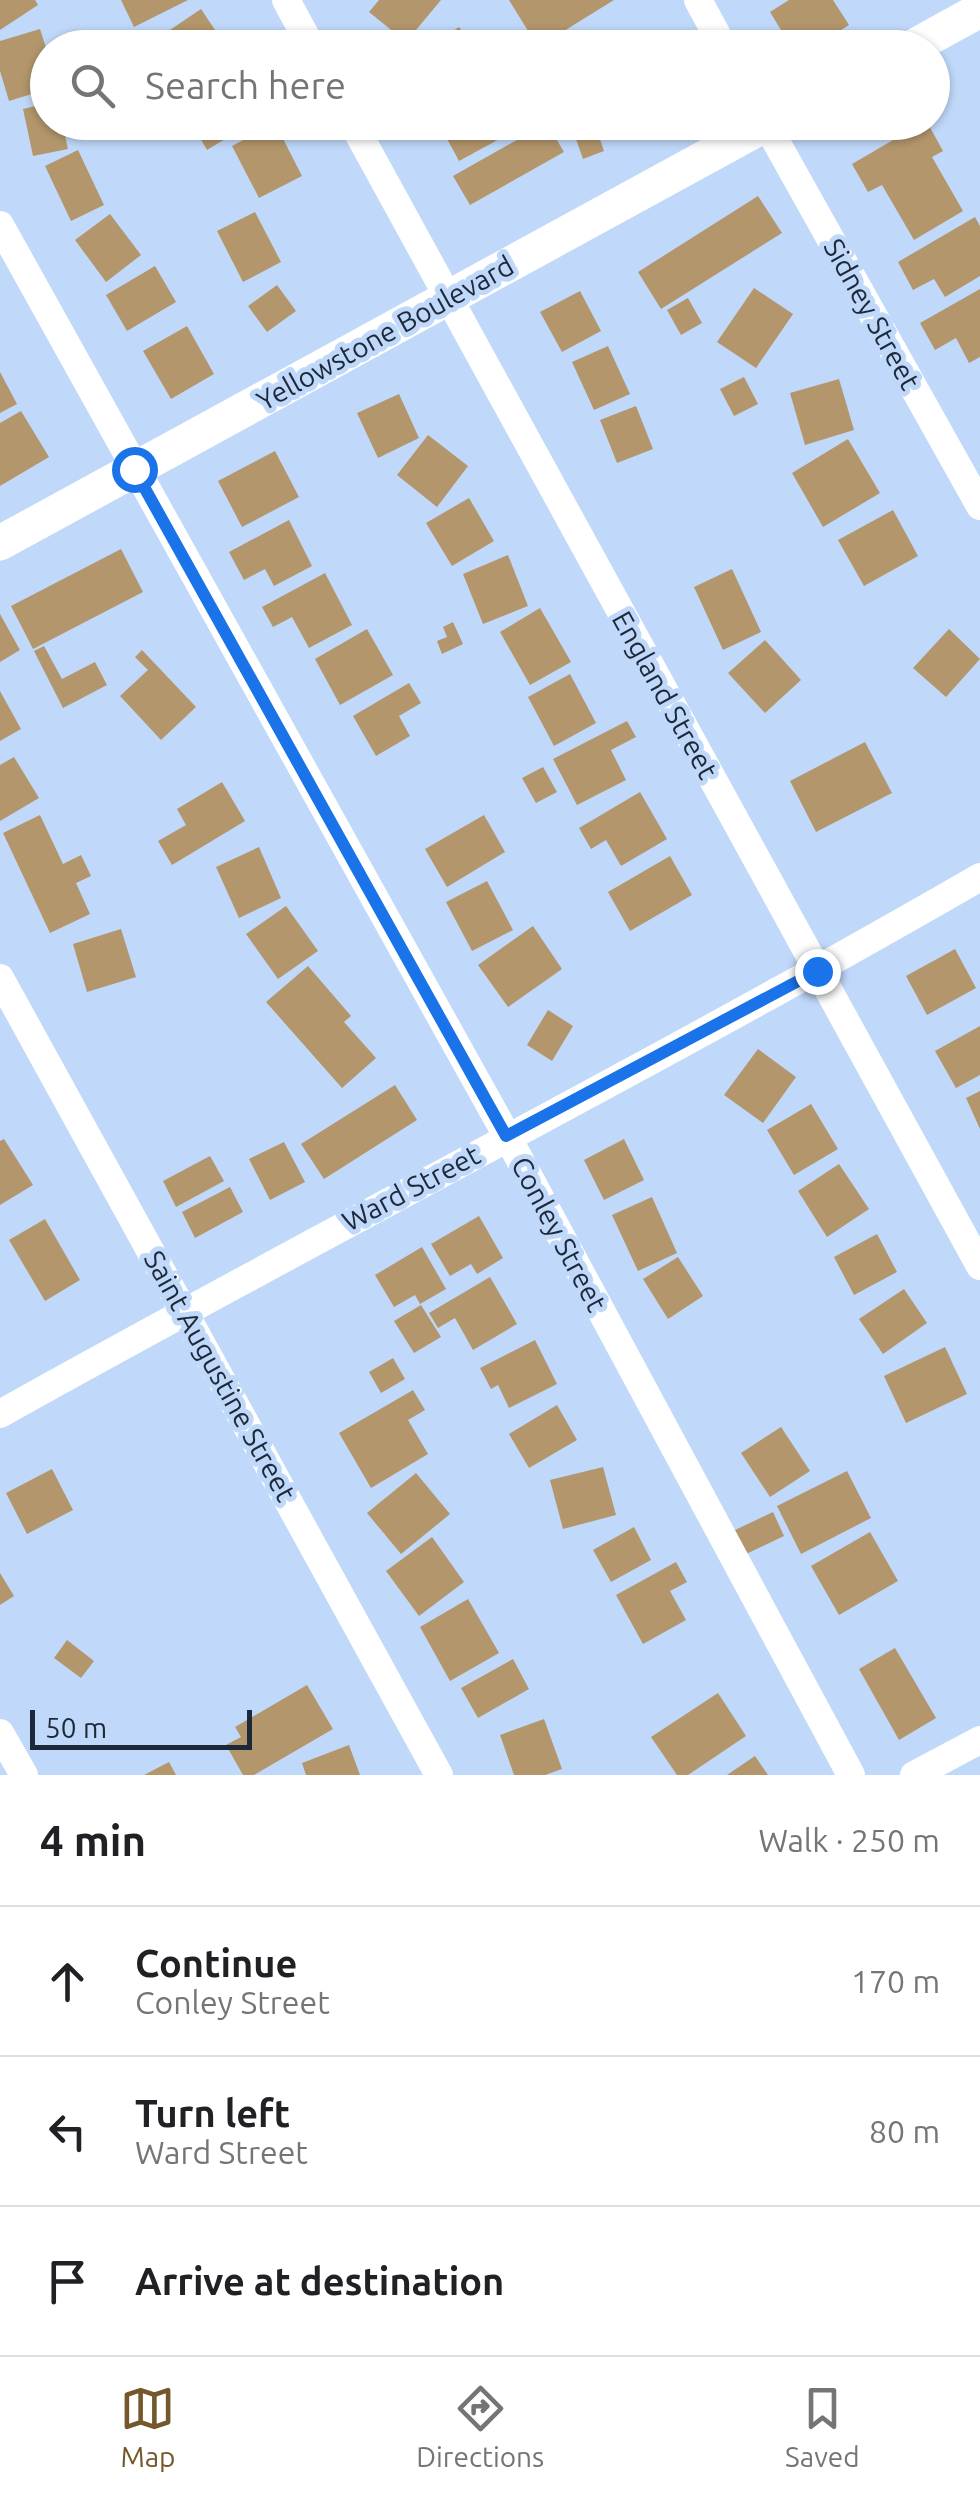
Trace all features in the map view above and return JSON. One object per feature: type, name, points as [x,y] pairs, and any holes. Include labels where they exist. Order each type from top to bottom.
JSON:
[{"type":"street","points":[[286,0],[302,30]]},
{"type":"street","points":[[698,0],[714,30]]},
{"type":"street","points":[[943,30],[980,10]]},
{"type":"street","name":"England Street","points":[[362,140],[980,1266]]},
{"type":"street","name":"Yellowstone Boulevard","points":[[0,544],[736,140]]},
{"type":"street","name":"Sidney Street","points":[[776,140],[980,506]]},
{"type":"street","name":"Conley Street","points":[[0,225],[506,1136],[851,1775]]},
{"type":"street","name":"Ward Street","points":[[0,1414],[506,1136],[817,971],[980,877]]},
{"type":"street","name":"Saint Augustine Street","points":[[0,978],[439,1775]]},
{"type":"street","points":[[0,1733],[24,1775]]},
{"type":"street","points":[[914,1775],[980,1740]]},
{"type":"building","points":[[0,0],[35,0],[38,5],[0,30]]},
{"type":"building","points":[[121,0],[188,0],[134,27]]},
{"type":"building","points":[[379,0],[441,0],[416,30],[391,30],[369,12]]},
{"type":"building","points":[[509,0],[614,0],[565,30],[528,30]]},
{"type":"building","points":[[789,0],[833,0],[849,25],[841,30],[781,30],[770,12]]},
{"type":"building","points":[[201,9],[215,30],[170,30]]},
{"type":"building","points":[[30,32],[30,95],[9,101],[0,71],[0,41]]},
{"type":"building","points":[[30,107],[30,140],[66,140],[68,149],[33,156],[23,109]]},
{"type":"building","points":[[201,140],[223,140],[207,150]]},
{"type":"building","points":[[243,140],[284,140],[302,176],[259,198],[232,146]]},
{"type":"building","points":[[448,140],[498,140],[459,161]]},
{"type":"building","points":[[517,140],[557,140],[564,152],[470,205],[453,176]]},
{"type":"building","points":[[576,140],[600,140],[604,151],[583,159]]},
{"type":"building","points":[[893,140],[937,140],[943,151],[932,157],[963,211],[914,240],[882,185],[868,192],[852,164]]},
{"type":"building","points":[[78,150],[104,205],[71,221],[45,166]]},
{"type":"building","points":[[758,196],[782,233],[661,309],[638,272]]},
{"type":"building","points":[[255,212],[281,262],[243,282],[217,231]]},
{"type":"building","points":[[110,214],[141,255],[106,282],[75,240]]},
{"type":"building","points":[[975,217],[980,226],[980,276],[945,297],[934,279],[913,290],[898,262]]},
{"type":"building","points":[[155,266],[176,302],[127,331],[106,295]]},
{"type":"building","points":[[277,285],[296,311],[267,332],[248,306]]},
{"type":"building","points":[[754,288],[793,314],[756,368],[717,342]]},
{"type":"building","points":[[980,289],[980,357],[969,363],[956,338],[935,350],[920,323]]},
{"type":"building","points":[[580,291],[601,331],[562,352],[540,312]]},
{"type":"building","points":[[688,298],[702,323],[681,335],[667,310]]},
{"type":"building","points":[[187,326],[214,374],[171,399],[143,351]]},
{"type":"building","points":[[608,346],[630,394],[594,410],[572,362]]},
{"type":"building","points":[[0,372],[17,404],[0,413]]},
{"type":"building","points":[[744,377],[758,404],[734,416],[720,389]]},
{"type":"building","points":[[839,379],[854,430],[805,445],[790,393]]},
{"type":"building","points":[[399,394],[419,438],[378,458],[357,413]]},
{"type":"building","points":[[636,406],[653,449],[617,463],[600,420]]},
{"type":"building","points":[[21,411],[49,457],[0,486],[0,423]]},
{"type":"building","points":[[428,435],[468,466],[437,507],[397,475]]},
{"type":"building","points":[[848,439],[880,493],[823,527],[792,473]]},
{"type":"building","points":[[275,451],[299,497],[242,527],[218,481]]},
{"type":"building","points":[[469,498],[494,541],[452,566],[426,523]]},
{"type":"building","points":[[893,510],[918,556],[864,586],[838,540]]},
{"type":"building","points":[[289,520],[312,566],[274,586],[265,569],[244,580],[229,552]]},
{"type":"building","points":[[121,549],[143,592],[33,649],[11,606]]},
{"type":"building","points":[[508,555],[528,606],[483,624],[463,574]]},
{"type":"building","points":[[732,569],[761,632],[723,650],[694,587]]},
{"type":"building","points":[[325,573],[352,625],[309,648],[292,617],[273,627],[262,607]]},
{"type":"building","points":[[540,608],[571,662],[530,685],[500,632]]},
{"type":"building","points":[[0,614],[20,650],[0,662]]},
{"type":"building","points":[[453,622],[463,644],[442,654],[437,641],[447,637],[443,627]]},
{"type":"building","points":[[367,629],[393,675],[340,705],[315,659]]},
{"type":"building","points":[[949,629],[980,659],[946,697],[913,668]]},
{"type":"building","points":[[765,640],[801,680],[765,713],[728,673]]},
{"type":"building","points":[[44,646],[62,679],[95,662],[107,685],[63,708],[34,651]]},
{"type":"building","points":[[142,650],[196,707],[161,740],[120,696],[148,670],[135,657]]},
{"type":"building","points":[[570,674],[596,723],[554,746],[528,697]]},
{"type":"building","points":[[409,683],[421,703],[399,716],[410,736],[376,756],[353,716]]},
{"type":"building","points":[[0,691],[21,729],[0,741]]},
{"type":"building","points":[[627,721],[636,737],[611,750],[626,780],[577,805],[553,759]]},
{"type":"building","points":[[865,742],[892,793],[816,832],[790,781]]},
{"type":"building","points":[[14,757],[39,798],[0,821],[0,765]]},
{"type":"building","points":[[543,767],[557,792],[536,803],[522,778]]},
{"type":"building","points":[[222,782],[245,821],[172,865],[158,841],[186,825],[177,809]]},
{"type":"building","points":[[640,792],[667,839],[621,866],[606,840],[591,849],[579,828]]},
{"type":"building","points":[[40,815],[63,864],[81,855],[91,876],[76,883],[90,914],[50,933],[3,833]]},
{"type":"building","points":[[484,815],[505,852],[447,887],[425,849]]},
{"type":"building","points":[[259,847],[281,898],[239,918],[216,867]]},
{"type":"building","points":[[670,856],[692,895],[630,931],[608,892]]},
{"type":"building","points":[[487,881],[513,930],[472,951],[446,902]]},
{"type":"building","points":[[286,906],[318,951],[278,979],[246,934]]},
{"type":"building","points":[[533,926],[562,969],[508,1007],[478,965]]},
{"type":"building","points":[[121,929],[136,977],[87,992],[73,944]]},
{"type":"building","points":[[955,949],[976,988],[927,1015],[906,976]]},
{"type":"building","points":[[308,966],[351,1016],[344,1022],[376,1058],[342,1088],[266,1002]]},
{"type":"building","points":[[548,1010],[573,1026],[552,1061],[527,1045]]},
{"type":"building","points":[[980,1026],[980,1075],[956,1088],[935,1051]]},
{"type":"building","points":[[758,1049],[796,1077],[763,1123],[724,1095]]},
{"type":"building","points":[[395,1085],[417,1120],[324,1179],[301,1144]]},
{"type":"building","points":[[980,1091],[980,1129],[966,1098]]},
{"type":"building","points":[[811,1104],[838,1149],[794,1175],[767,1130]]},
{"type":"building","points":[[4,1139],[33,1185],[0,1205],[0,1141]]},
{"type":"building","points":[[624,1139],[644,1180],[604,1200],[584,1160]]},
{"type":"building","points":[[284,1142],[305,1182],[270,1200],[249,1159]]},
{"type":"building","points":[[210,1156],[224,1181],[176,1207],[163,1181]]},
{"type":"building","points":[[839,1164],[869,1209],[827,1237],[798,1191]]},
{"type":"building","points":[[230,1187],[243,1212],[195,1238],[182,1212]]},
{"type":"building","points":[[652,1197],[677,1253],[638,1271],[612,1215]]},
{"type":"building","points":[[479,1216],[503,1258],[477,1274],[471,1264],[450,1276],[431,1244]]},
{"type":"building","points":[[45,1219],[80,1280],[45,1301],[9,1240]]},
{"type":"building","points":[[877,1234],[897,1272],[854,1295],[834,1257]]},
{"type":"building","points":[[422,1247],[446,1289],[420,1304],[415,1295],[394,1307],[375,1275]]},
{"type":"building","points":[[678,1257],[703,1296],[668,1319],[643,1279]]},
{"type":"building","points":[[490,1277],[517,1324],[473,1350],[455,1318],[438,1328],[429,1313]]},
{"type":"building","points":[[904,1289],[927,1323],[883,1354],[859,1319]]},
{"type":"building","points":[[421,1305],[441,1337],[414,1353],[394,1321]]},
{"type":"building","points":[[535,1340],[557,1384],[509,1408],[498,1385],[491,1389],[480,1368]]},
{"type":"building","points":[[945,1347],[967,1394],[906,1423],[884,1376]]},
{"type":"building","points":[[393,1358],[405,1379],[381,1393],[369,1372]]},
{"type":"building","points":[[413,1390],[425,1410],[408,1420],[428,1454],[371,1488],[339,1433]]},
{"type":"building","points":[[557,1405],[577,1440],[529,1468],[509,1434]]},
{"type":"building","points":[[781,1427],[810,1471],[770,1497],[741,1453]]},
{"type":"building","points":[[603,1467],[616,1515],[563,1529],[550,1480]]},
{"type":"building","points":[[52,1469],[73,1510],[27,1534],[6,1493]]},
{"type":"building","points":[[847,1471],[871,1518],[801,1554],[777,1506]]},
{"type":"building","points":[[416,1473],[450,1514],[401,1554],[367,1513]]},
{"type":"building","points":[[773,1512],[784,1536],[744,1555],[733,1531]]},
{"type":"building","points":[[634,1527],[651,1560],[611,1582],[593,1550]]},
{"type":"building","points":[[870,1532],[898,1581],[839,1615],[811,1566]]},
{"type":"building","points":[[432,1537],[464,1582],[419,1616],[386,1571]]},
{"type":"building","points":[[676,1562],[687,1582],[670,1591],[686,1620],[643,1644],[616,1595]]},
{"type":"building","points":[[0,1573],[14,1596],[0,1605]]},
{"type":"building","points":[[468,1599],[499,1653],[450,1681],[420,1627]]},
{"type":"building","points":[[67,1640],[94,1661],[81,1678],[54,1658]]},
{"type":"building","points":[[895,1648],[936,1718],[899,1740],[859,1669]]},
{"type":"building","points":[[513,1659],[529,1689],[478,1718],[461,1688]]},
{"type":"building","points":[[307,1685],[333,1729],[254,1775],[243,1775],[226,1745],[241,1737],[235,1727]]},
{"type":"building","points":[[718,1693],[746,1736],[688,1775],[677,1775],[651,1737]]},
{"type":"building","points":[[544,1719],[562,1769],[545,1775],[514,1775],[500,1735]]},
{"type":"building","points":[[349,1745],[360,1775],[306,1775],[302,1763]]},
{"type":"building","points":[[755,1756],[768,1775],[727,1775]]},
{"type":"building","points":[[169,1762],[176,1775],[144,1775]]},
{"type":"route","points":[[134,469],[506,1136],[817,971]]}]
